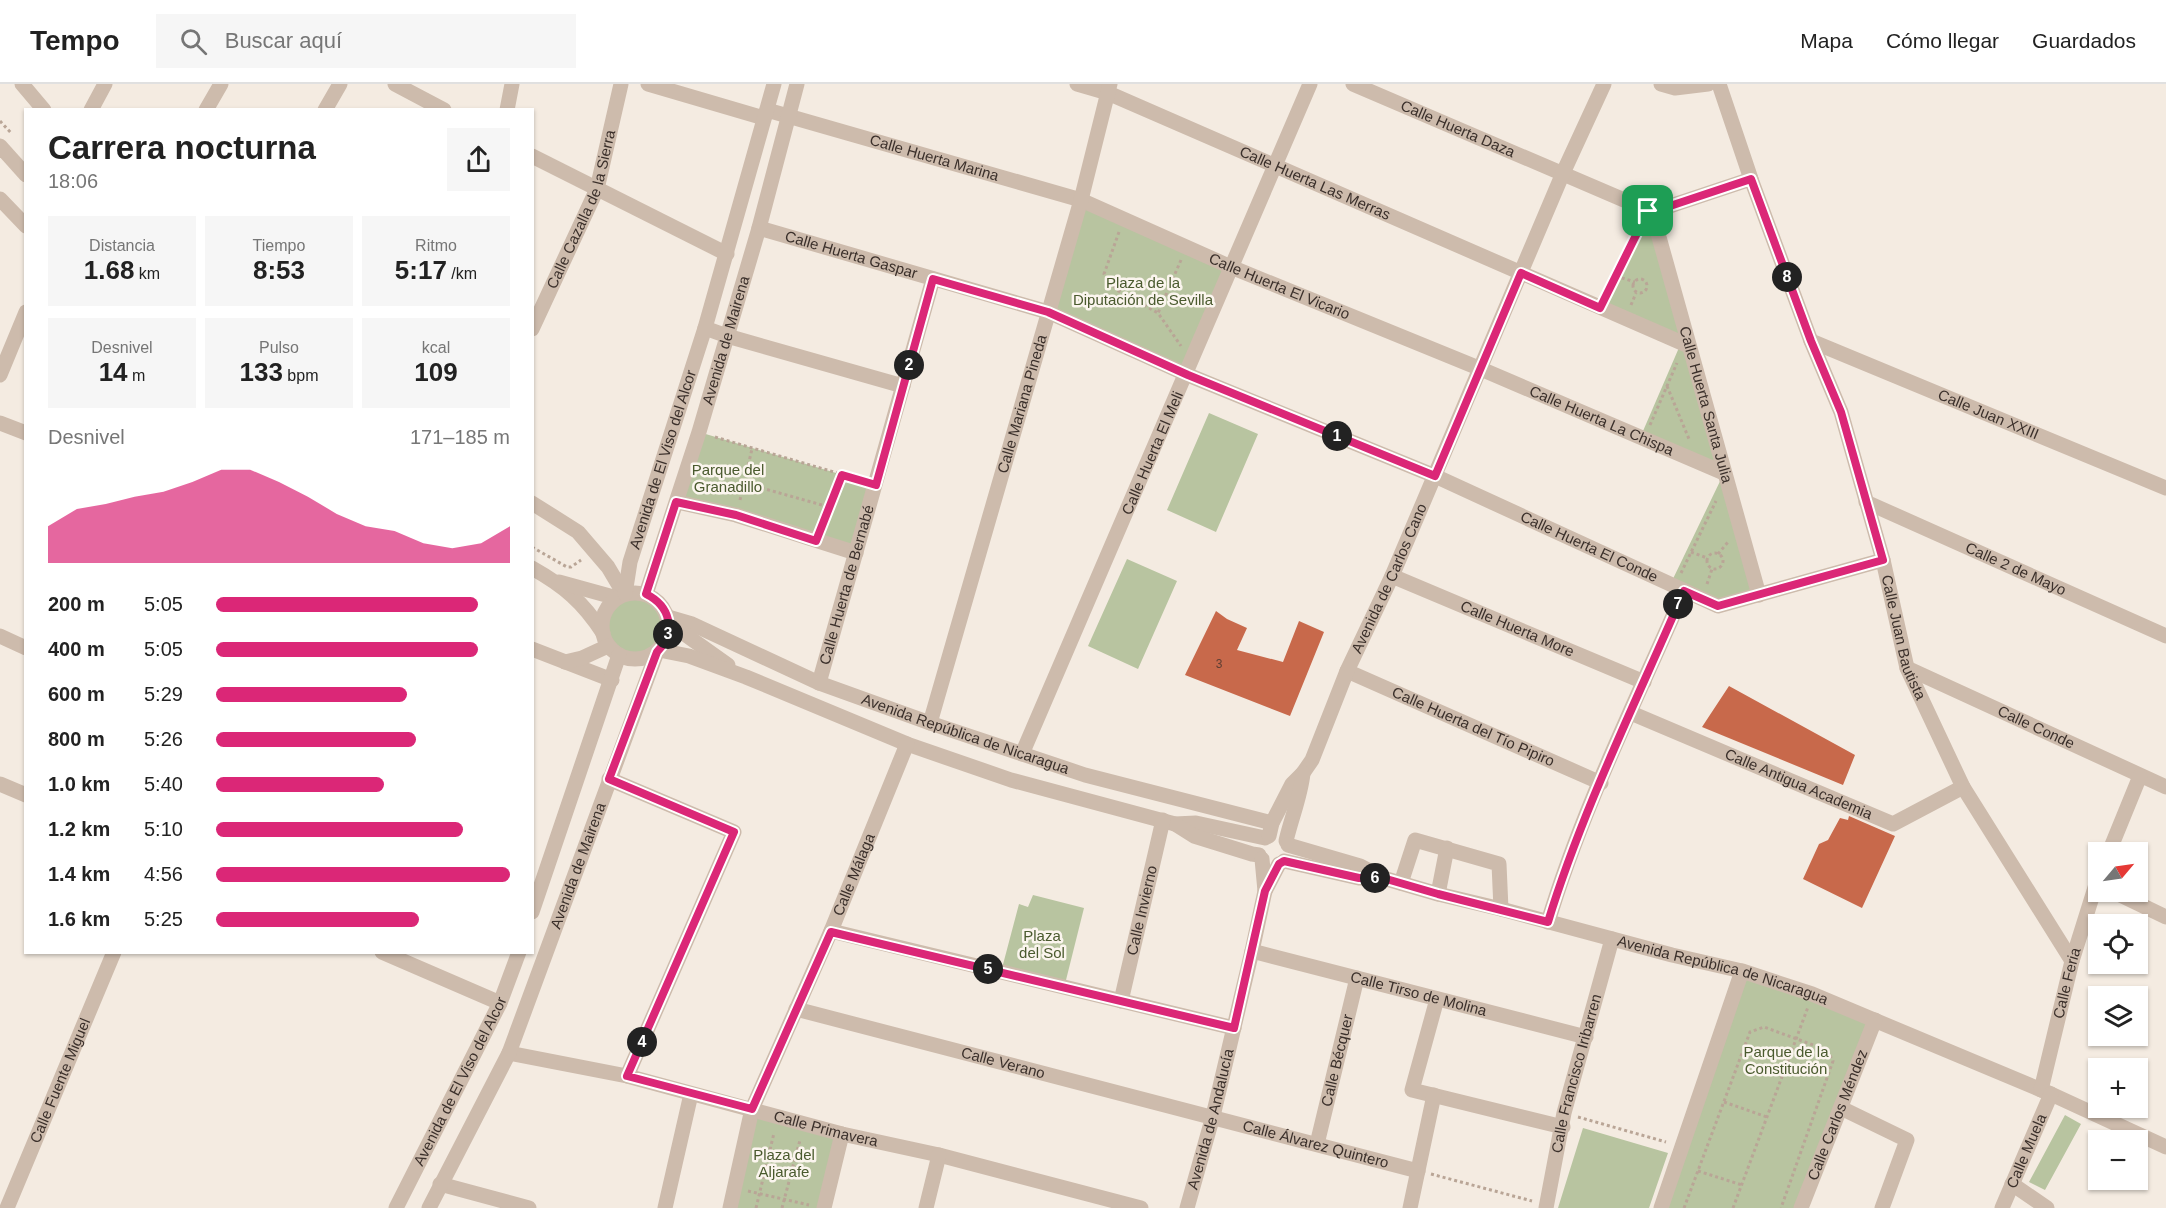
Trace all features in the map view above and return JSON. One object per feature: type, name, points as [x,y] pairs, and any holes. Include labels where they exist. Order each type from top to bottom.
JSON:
[{"type":"street","points":[[22,84],[42,108]]},
{"type":"street","points":[[92,108],[105,84]]},
{"type":"street","points":[[207,108],[221,84]]},
{"type":"street","points":[[326,108],[340,84]]},
{"type":"street","points":[[394,84],[440,108]]},
{"type":"street","points":[[507,108],[512,84]]},
{"type":"street","name":"Calle Cazalla de la Sierra","points":[[534,320],[538,302],[597,189],[621,84]]},
{"type":"street","points":[[648,84],[765,114],[787,116]]},
{"type":"street","name":"Avenida de El Viso del Alcor","points":[[622,595],[630,562],[727,255],[774,84]]},
{"type":"street","name":"Avenida de Mairena","points":[[646,594],[699,432],[759,228],[797,84]]},
{"type":"street","name":"Calle Huerta Las Merras","points":[[1077,84],[1109,88],[1275,167],[1687,345]]},
{"type":"street","name":"Calle Huerta El Meli","points":[[1023,754],[1190,369],[1310,84]]},
{"type":"street","name":"Calle Huerta Daza","points":[[1353,84],[1563,172],[1650,212]]},
{"type":"street","name":"Avenida de Carlos Cano","points":[[1269,832],[1292,784],[1312,760],[1347,671],[1392,576],[1563,172],[1604,84]]},
{"type":"street","points":[[1661,84],[1675,88],[1708,84]]},
{"type":"street","name":"Calle Juan Bautista","points":[[1719,84],[1751,179],[1811,341],[1841,412],[1883,560],[1907,669],[1946,764],[1963,787],[2072,961]]},
{"type":"street","name":"Calle Mariana Pineda","points":[[930,723],[1081,200],[1109,88]]},
{"type":"street","name":"Calle Huerta Marina","points":[[787,116],[1081,200]]},
{"type":"street","points":[[0,146],[24,173]]},
{"type":"street","points":[[534,157],[727,255]]},
{"type":"street","points":[[1650,212],[1751,179]]},
{"type":"street","points":[[0,199],[24,224]]},
{"type":"street","name":"Calle Huerta El Vicario","points":[[1081,200],[1122,226],[1183,253],[1231,267],[1481,369]]},
{"type":"street","name":"Calle Huerta Santa Julia","points":[[1650,212],[1758,596]]},
{"type":"street","name":"Calle Huerta Gaspar","points":[[759,228],[1048,312],[1190,369]]},
{"type":"street","name":"Calle Huerta de Bernabé","points":[[819,683],[933,279]]},
{"type":"street","points":[[0,375],[24,317]]},
{"type":"street","points":[[705,328],[903,386]]},
{"type":"street","name":"Calle Juan XXIII","points":[[1811,341],[2166,488]]},
{"type":"street","name":"Calle Huerta El Conde","points":[[1190,369],[1435,476],[1718,606],[1883,560]]},
{"type":"street","name":"Calle Huerta La Chispa","points":[[1481,369],[1696,462],[1725,477]]},
{"type":"street","points":[[0,423],[24,432]]},
{"type":"street","points":[[676,502],[736,515],[856,553]]},
{"type":"street","name":"Calle 2 de Mayo","points":[[1866,502],[2166,636]]},
{"type":"street","points":[[534,504],[578,532],[608,567],[622,595]]},
{"type":"street","points":[[534,569],[552,580],[589,611],[610,645],[639,659],[658,651],[667,638],[669,620],[661,604],[646,594],[637,592],[622,595],[552,580]]},
{"type":"street","name":"Calle Huerta More","points":[[1392,576],[1644,682]]},
{"type":"street","points":[[1548,922],[1557,891],[1600,783],[1644,682],[1679,589]]},
{"type":"street","points":[[534,906],[612,680],[610,645],[604,613],[622,595]]},
{"type":"street","name":"Avenida República de Nicaragua","points":[[669,620],[692,624],[819,683],[930,723],[1085,775],[1269,832]]},
{"type":"street","name":"Avenida República de Nicaragua","points":[[669,620],[746,677]]},
{"type":"street","points":[[0,636],[24,647]]},
{"type":"street","points":[[565,662],[582,658],[610,645]]},
{"type":"street","points":[[534,650],[612,680]]},
{"type":"street","name":"Avenida de Mairena","points":[[429,1208],[509,1053],[658,651]]},
{"type":"street","name":"Avenida República de Nicaragua","points":[[658,651],[689,656],[746,677],[907,744],[1011,780],[1169,822],[1269,832]]},
{"type":"street","name":"Calle Conde","points":[[1907,669],[2166,787]]},
{"type":"street","name":"Calle Huerta del Tío Pipiro","points":[[1347,671],[1600,783]]},
{"type":"street","name":"Calle Antigua Academia","points":[[1631,713],[1893,824],[1963,787]]},
{"type":"street","name":"Calle Málaga","points":[[730,1208],[752,1109],[831,932],[907,744]]},
{"type":"street","name":"Avenida de Carlos Cano","points":[[1287,843],[1294,808],[1302,789],[1303,773]]},
{"type":"street","points":[[2113,842],[2140,776]]},
{"type":"street","points":[[609,779],[734,832],[627,1076]]},
{"type":"street","points":[[0,784],[24,794]]},
{"type":"street","name":"Avenida República de Nicaragua","points":[[1169,822],[1194,836],[1261,857]]},
{"type":"street","name":"Calle Invierno","points":[[1120,1001],[1169,822]]},
{"type":"street","points":[[1269,832],[1279,836],[1287,843],[1288,854],[1281,863],[1269,865],[1261,857],[1259,845],[1269,832]]},
{"type":"street","points":[[1401,883],[1415,840],[1447,848],[1499,864],[1501,909]]},
{"type":"street","name":"Avenida República de Nicaragua","points":[[1287,843],[1360,867],[1383,878],[1438,894],[1742,971],[1812,994],[2046,1092],[2166,1147]]},
{"type":"street","points":[[1438,894],[1447,848]]},
{"type":"street","name":"Avenida de Andalucía","points":[[1261,857],[1265,891]]},
{"type":"street","name":"Avenida República de Nicaragua","points":[[1281,863],[1359,878],[1383,878]]},
{"type":"street","name":"Avenida de Andalucía","points":[[1187,1208],[1213,1116],[1265,891],[1281,863]]},
{"type":"street","name":"Calle Feria","points":[[2046,1092],[2072,961],[2091,902]]},
{"type":"street","points":[[2135,902],[2166,917]]},
{"type":"street","points":[[831,932],[1234,1028]]},
{"type":"street","name":"Calle Francisco Iribarren","points":[[1547,1207],[1564,1120],[1612,939]]},
{"type":"street","name":"Calle Tirso de Molina","points":[[1252,951],[1586,1037]]},
{"type":"street","name":"Calle Fuente Miguel","points":[[8,1208],[113,954]]},
{"type":"street","points":[[387,954],[500,1003]]},
{"type":"street","name":"Avenida de El Viso del Alcor","points":[[396,1208],[500,1003],[518,954]]},
{"type":"street","points":[[1661,1208],[1742,971]]},
{"type":"street","name":"Calle Bécquer","points":[[1317,1144],[1357,978]]},
{"type":"street","points":[[1437,999],[1412,1090],[1564,1120]]},
{"type":"street","name":"Calle Verano","points":[[796,1009],[1213,1116]]},
{"type":"street","name":"Calle Carlos Méndez","points":[[1801,1208],[1875,1020]]},
{"type":"street","name":"Calle Primavera","points":[[509,1053],[627,1076],[842,1134],[939,1155],[1142,1208]]},
{"type":"street","name":"Calle Muela","points":[[2002,1208],[2046,1092]]},
{"type":"street","points":[[665,1208],[691,1094]]},
{"type":"street","points":[[1410,1208],[1434,1095]]},
{"type":"street","points":[[1841,1108],[1907,1140],[1882,1208]]},
{"type":"street","name":"Calle Álvarez Quintero","points":[[1213,1116],[1418,1171]]},
{"type":"street","points":[[819,1207],[842,1134]]},
{"type":"street","points":[[926,1208],[939,1155]]},
{"type":"street","points":[[440,1184],[529,1208]]},
{"type":"street","points":[[2012,1184],[2047,1208]]},
{"type":"path","points":[[1600,308],[1650,212]]},
{"type":"path","points":[[1109,228],[1122,226],[1104,274],[1118,290],[1158,313],[1190,369]]},
{"type":"path","points":[[1158,313],[1183,253]]},
{"type":"path","points":[[1183,253],[1190,263]]},
{"type":"path","points":[[1616,276],[1635,282],[1638,279],[1644,280],[1647,289],[1642,294],[1636,293],[1633,286],[1635,282]]},
{"type":"path","points":[[1644,439],[1687,345]]},
{"type":"path","points":[[1667,386],[1680,415],[1696,462]]},
{"type":"path","points":[[699,432],[876,485]]},
{"type":"path","points":[[736,515],[752,449]]},
{"type":"path","points":[[816,541],[842,475]]},
{"type":"path","points":[[1679,589],[1691,552],[1725,477]]},
{"type":"path","points":[[744,483],[830,507]]},
{"type":"path","points":[[1691,552],[1707,558]]},
{"type":"path","points":[[1718,554],[1723,560],[1722,566],[1712,569],[1708,566],[1707,558],[1718,554]]},
{"type":"path","points":[[1733,1208],[1812,994]]},
{"type":"path","points":[[1684,1208],[1750,1032],[1764,1027],[1827,1050],[1833,1061],[1781,1208]]},
{"type":"path","points":[[1724,1102],[1767,1117]]},
{"type":"path","points":[[756,1208],[778,1117]]},
{"type":"path","points":[[1564,1120],[1683,1147]]},
{"type":"path","points":[[782,1208],[805,1123]]},
{"type":"path","points":[[1418,1171],[1547,1207]]},
{"type":"path","points":[[1698,1171],[1742,1185]]},
{"type":"path","points":[[734,1188],[819,1207]]},
{"type":"green space","name":"Plaza de la Diputación de Sevilla","points":[[1081,200],[1231,267],[1188,375],[1048,312]]},
{"type":"green space","points":[[1644,209],[1652,212],[1759,595],[1718,606],[1670,585],[1724,473],[1640,438],[1681,343],[1597,306]]},
{"type":"green space","points":[[1209,413],[1258,434],[1216,532],[1167,510]]},
{"type":"green space","name":"Parque del Granadillo","points":[[699,432],[876,485],[856,553],[677,502]]},
{"type":"green space","points":[[1127,559],[1177,581],[1138,669],[1088,646]]},
{"type":"green space","points":[[636,598],[647,600],[656,606],[662,615],[664,626],[662,637],[656,646],[647,652],[636,654],[625,652],[616,646],[610,637],[608,626],[610,615],[616,606],[625,600]]},
{"type":"green space","name":"Plaza del Sol","points":[[1033,895],[1084,908],[1064,988],[1001,972],[1019,904],[1028,907]]},
{"type":"green space","name":"Parque de la Constitución","points":[[1744,974],[1875,1020],[1801,1208],[1661,1208]]},
{"type":"green space","name":"Plaza del Aljarafe","points":[[752,1109],[842,1134],[824,1208],[730,1208]]},
{"type":"green space","points":[[2065,1115],[2081,1124],[2045,1190],[2029,1182]]},
{"type":"green space","points":[[1583,1128],[1668,1153],[1649,1208],[1558,1208]]},
{"type":"building","points":[[1216,611],[1247,628],[1237,650],[1283,662],[1299,621],[1324,632],[1290,716],[1185,675]]},
{"type":"building","points":[[1729,686],[1855,755],[1843,785],[1702,727]]},
{"type":"building","points":[[1849,816],[1895,836],[1862,908],[1803,879],[1819,844],[1828,840],[1840,818],[1848,820]]},
{"type":"route","points":[[1751,179],[1811,341],[1841,412],[1883,560],[1718,606],[1684,591],[1600,783],[1557,891],[1548,922],[1383,878],[1359,878],[1284,861],[1279,864],[1265,891],[1234,1028],[831,932],[752,1109],[627,1076],[734,832],[609,779],[657,652],[664,644],[669,630],[668,617],[661,604],[646,594],[676,502],[736,515],[816,541],[842,475],[876,485],[933,279],[1048,312],[1188,375],[1435,476],[1521,273],[1600,308],[1648,211],[1652,212],[1751,179]]}]
